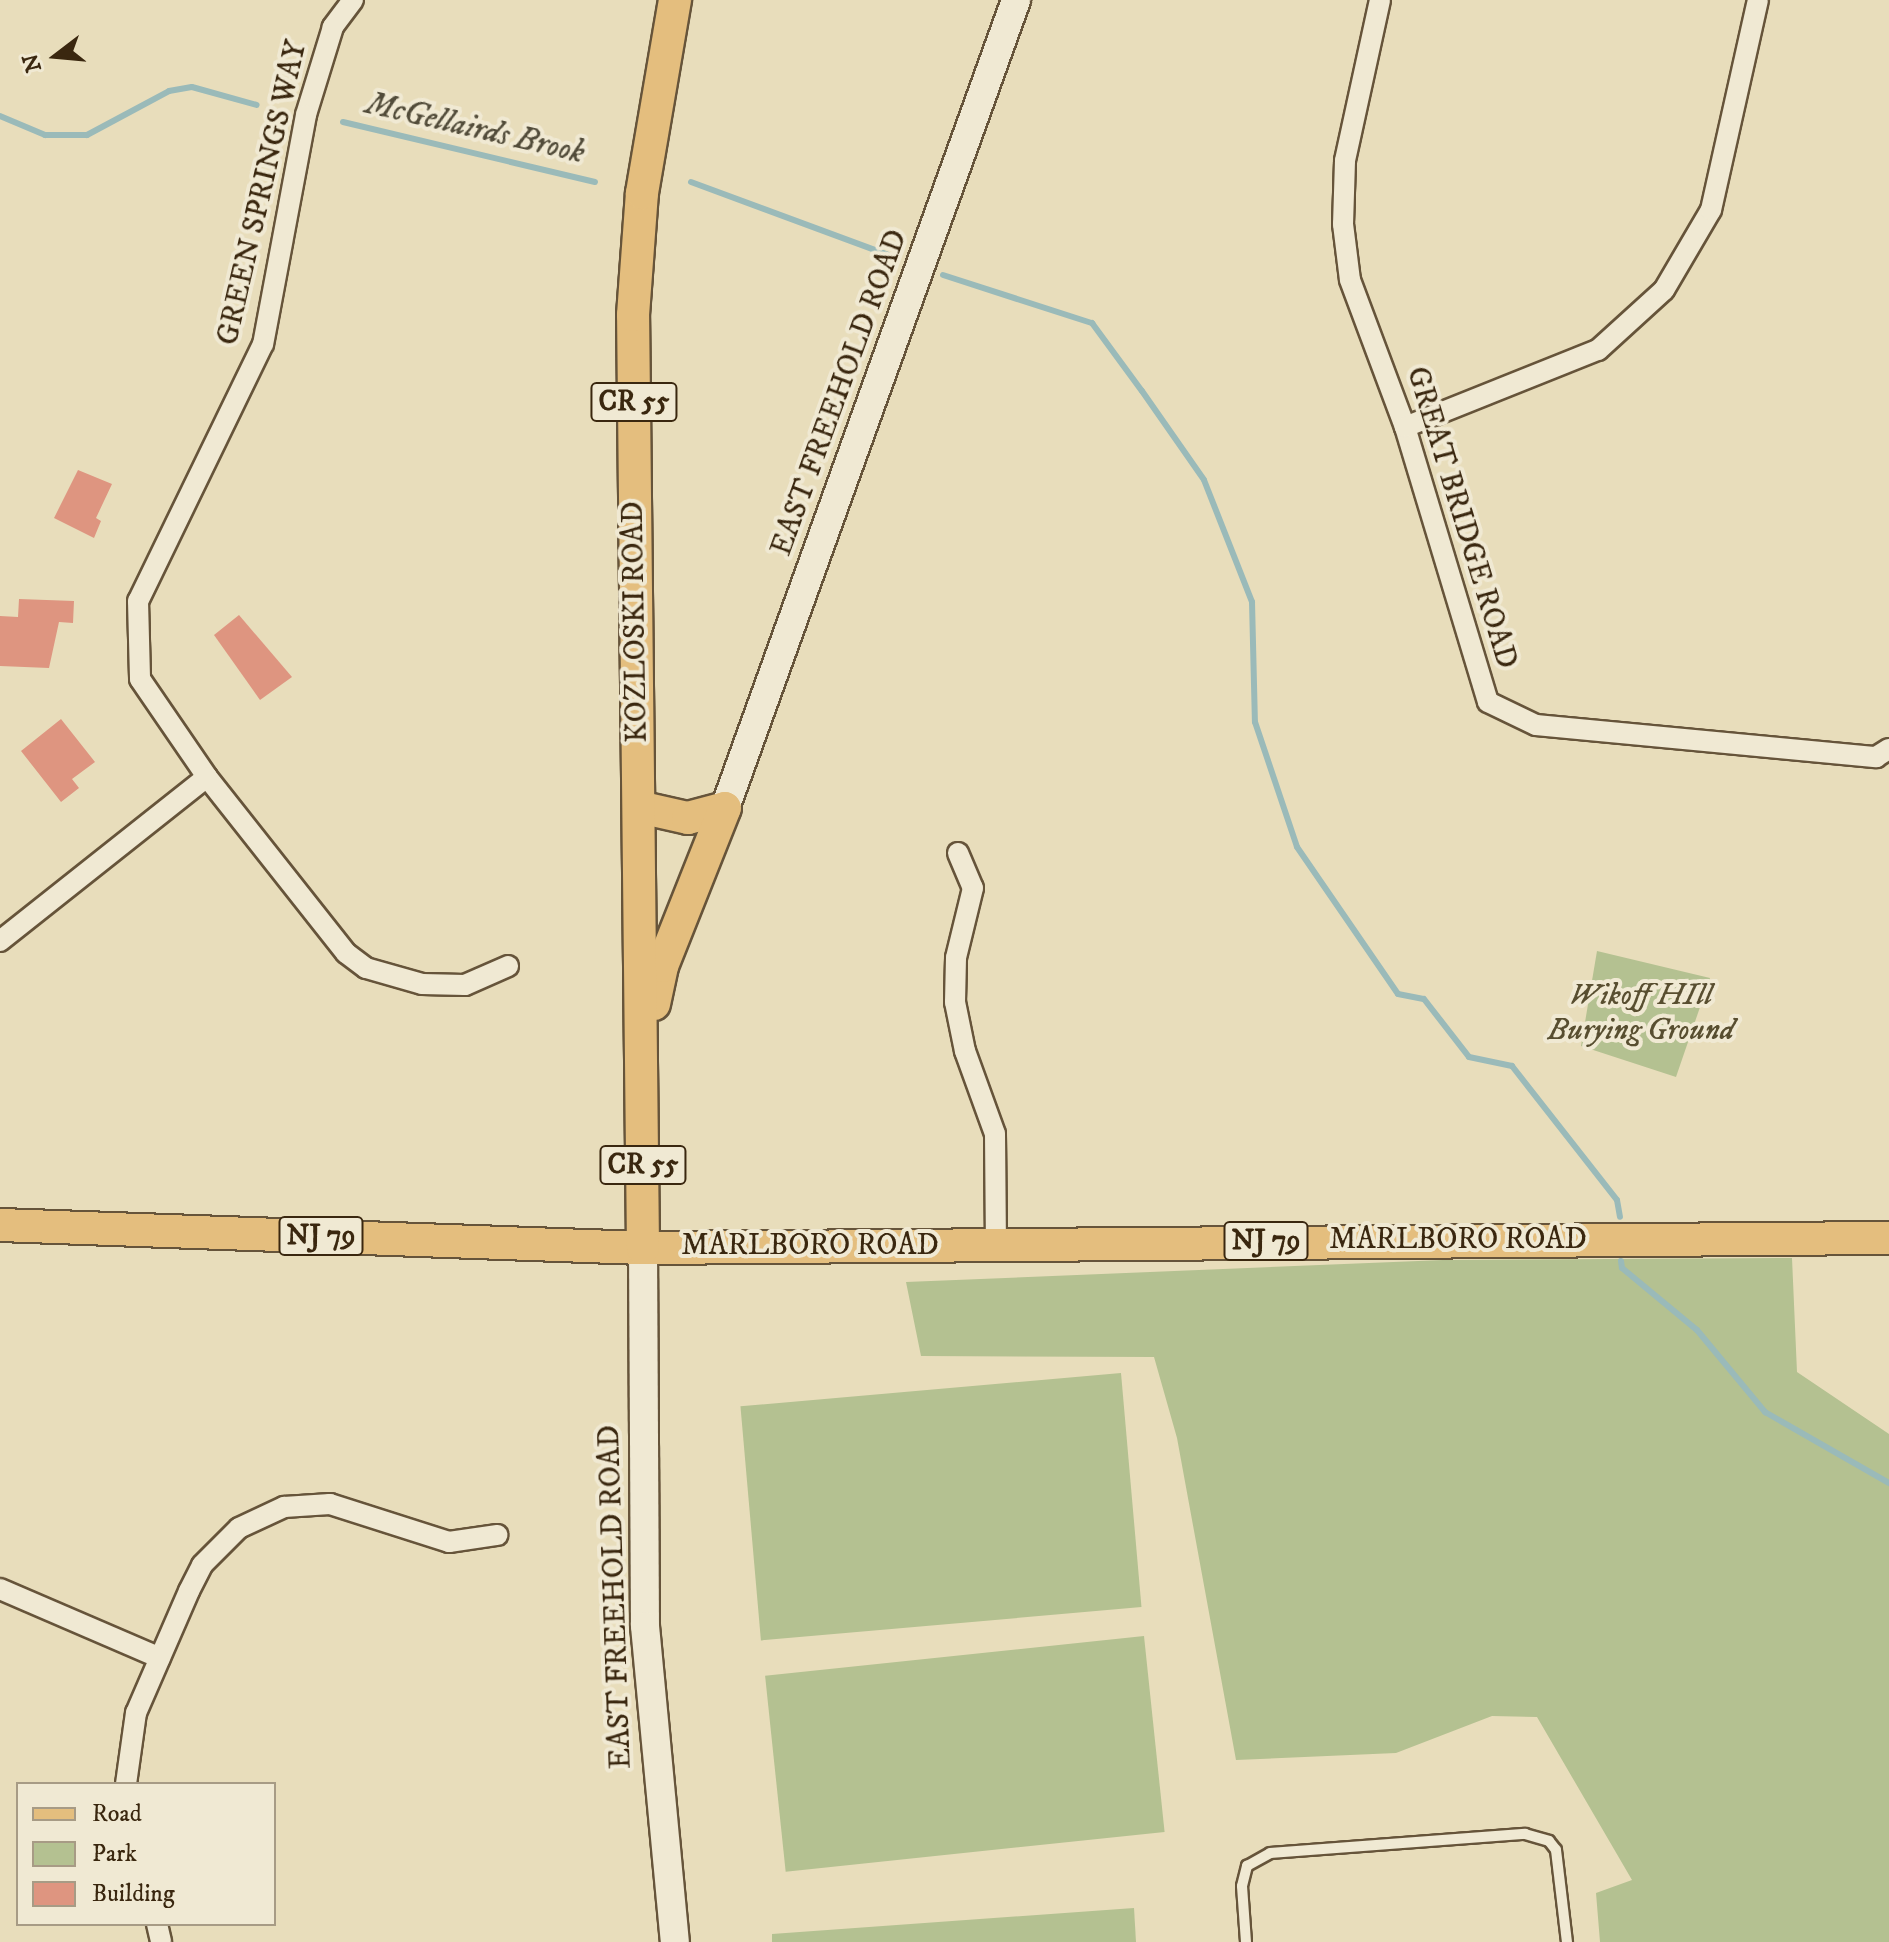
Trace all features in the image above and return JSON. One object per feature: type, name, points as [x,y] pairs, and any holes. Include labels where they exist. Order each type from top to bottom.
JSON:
[{"type":"main road","name":"KOZLOSKI ROAD","points":[[643,1248],[633,315],[644,179],[675,0]]},
{"type":"main road","points":[[639,807],[688,818],[725,808]]},
{"type":"main road","points":[[643,1066],[662,966],[725,808]]},
{"type":"main road","name":"NJ 79","points":[[0,1225],[643,1248]]},
{"type":"main road","name":"MARLBORO ROAD","points":[[643,1248],[1889,1238]]},
{"type":"street","name":"GREEN SPRINGS WAY","points":[[353,0],[333,27],[306,115],[263,344],[138,601],[140,679],[207,777],[327,933],[366,968],[422,984],[465,985],[508,966]]},
{"type":"street","name":"EAST FREEHOLD ROAD","points":[[725,808],[1016,0]]},
{"type":"street","name":"GREAT BRIDGE ROAD","points":[[1380,0],[1345,161],[1343,224],[1350,280],[1405,427],[1488,702],[1536,725],[1876,757],[1889,749]]},
{"type":"street","points":[[1405,427],[1598,350],[1664,290],[1711,210],[1758,0]]},
{"type":"street","points":[[0,941],[207,777]]},
{"type":"street","points":[[958,853],[973,888],[956,958],[955,1002],[965,1051],[995,1134],[996,1245]]},
{"type":"street","name":"EAST FREEHOLD ROAD","points":[[643,1248],[645,1626],[675,1942]]},
{"type":"street","points":[[126,1782],[136,1713],[160,1658],[202,1565],[239,1528],[262,1514],[306,1503],[330,1504],[449,1542],[497,1535]]},
{"type":"street","points":[[0,1589],[160,1658]]},
{"type":"lane","points":[[1246,1942],[1242,1886],[1247,1866],[1270,1853],[1537,1834],[1556,1850],[1567,1942]]},
{"type":"green space","name":"Wikoff HIll Burying Ground","points":[[1597,951],[1710,978],[1676,1077],[1581,1046]]},
{"type":"green space","points":[[1792,1258],[1797,1372],[1889,1434],[1889,1942],[1600,1942],[1596,1893],[1632,1880],[1537,1717],[1492,1716],[1396,1753],[1236,1760],[1177,1438],[1154,1357],[921,1356],[906,1282],[1443,1260]]},
{"type":"green space","points":[[1121,1373],[1141,1607],[761,1640],[740,1406]]},
{"type":"green space","points":[[1144,1636],[1165,1832],[786,1872],[765,1676]]},
{"type":"green space","points":[[1134,1908],[1136,1942],[772,1942],[772,1934]]},
{"type":"building","points":[[78,470],[112,484],[96,518],[101,521],[94,538],[54,518]]},
{"type":"building","points":[[19,599],[74,601],[73,623],[59,622],[49,668],[0,666],[0,616],[18,617]]},
{"type":"building","points":[[239,615],[292,677],[260,700],[214,635]]},
{"type":"building","points":[[61,719],[95,762],[72,779],[79,788],[61,802],[21,751]]},
{"type":"waterway","points":[[0,116],[45,135],[87,135],[169,91],[192,87],[257,105]]},
{"type":"waterway","name":"McGellairds Brook","points":[[343,122],[595,182]]},
{"type":"waterway","name":"McGellairds Brook","points":[[691,182],[894,257]]},
{"type":"waterway","name":"McGellairds Brook","points":[[943,275],[1092,323],[1142,391],[1204,480],[1252,602],[1255,722],[1297,847],[1398,994],[1424,999],[1469,1057],[1512,1066],[1617,1200],[1620,1217]]},
{"type":"waterway","name":"McGellairds Brook","points":[[1621,1261],[1622,1268],[1697,1330],[1765,1412],[1889,1483]]}]
